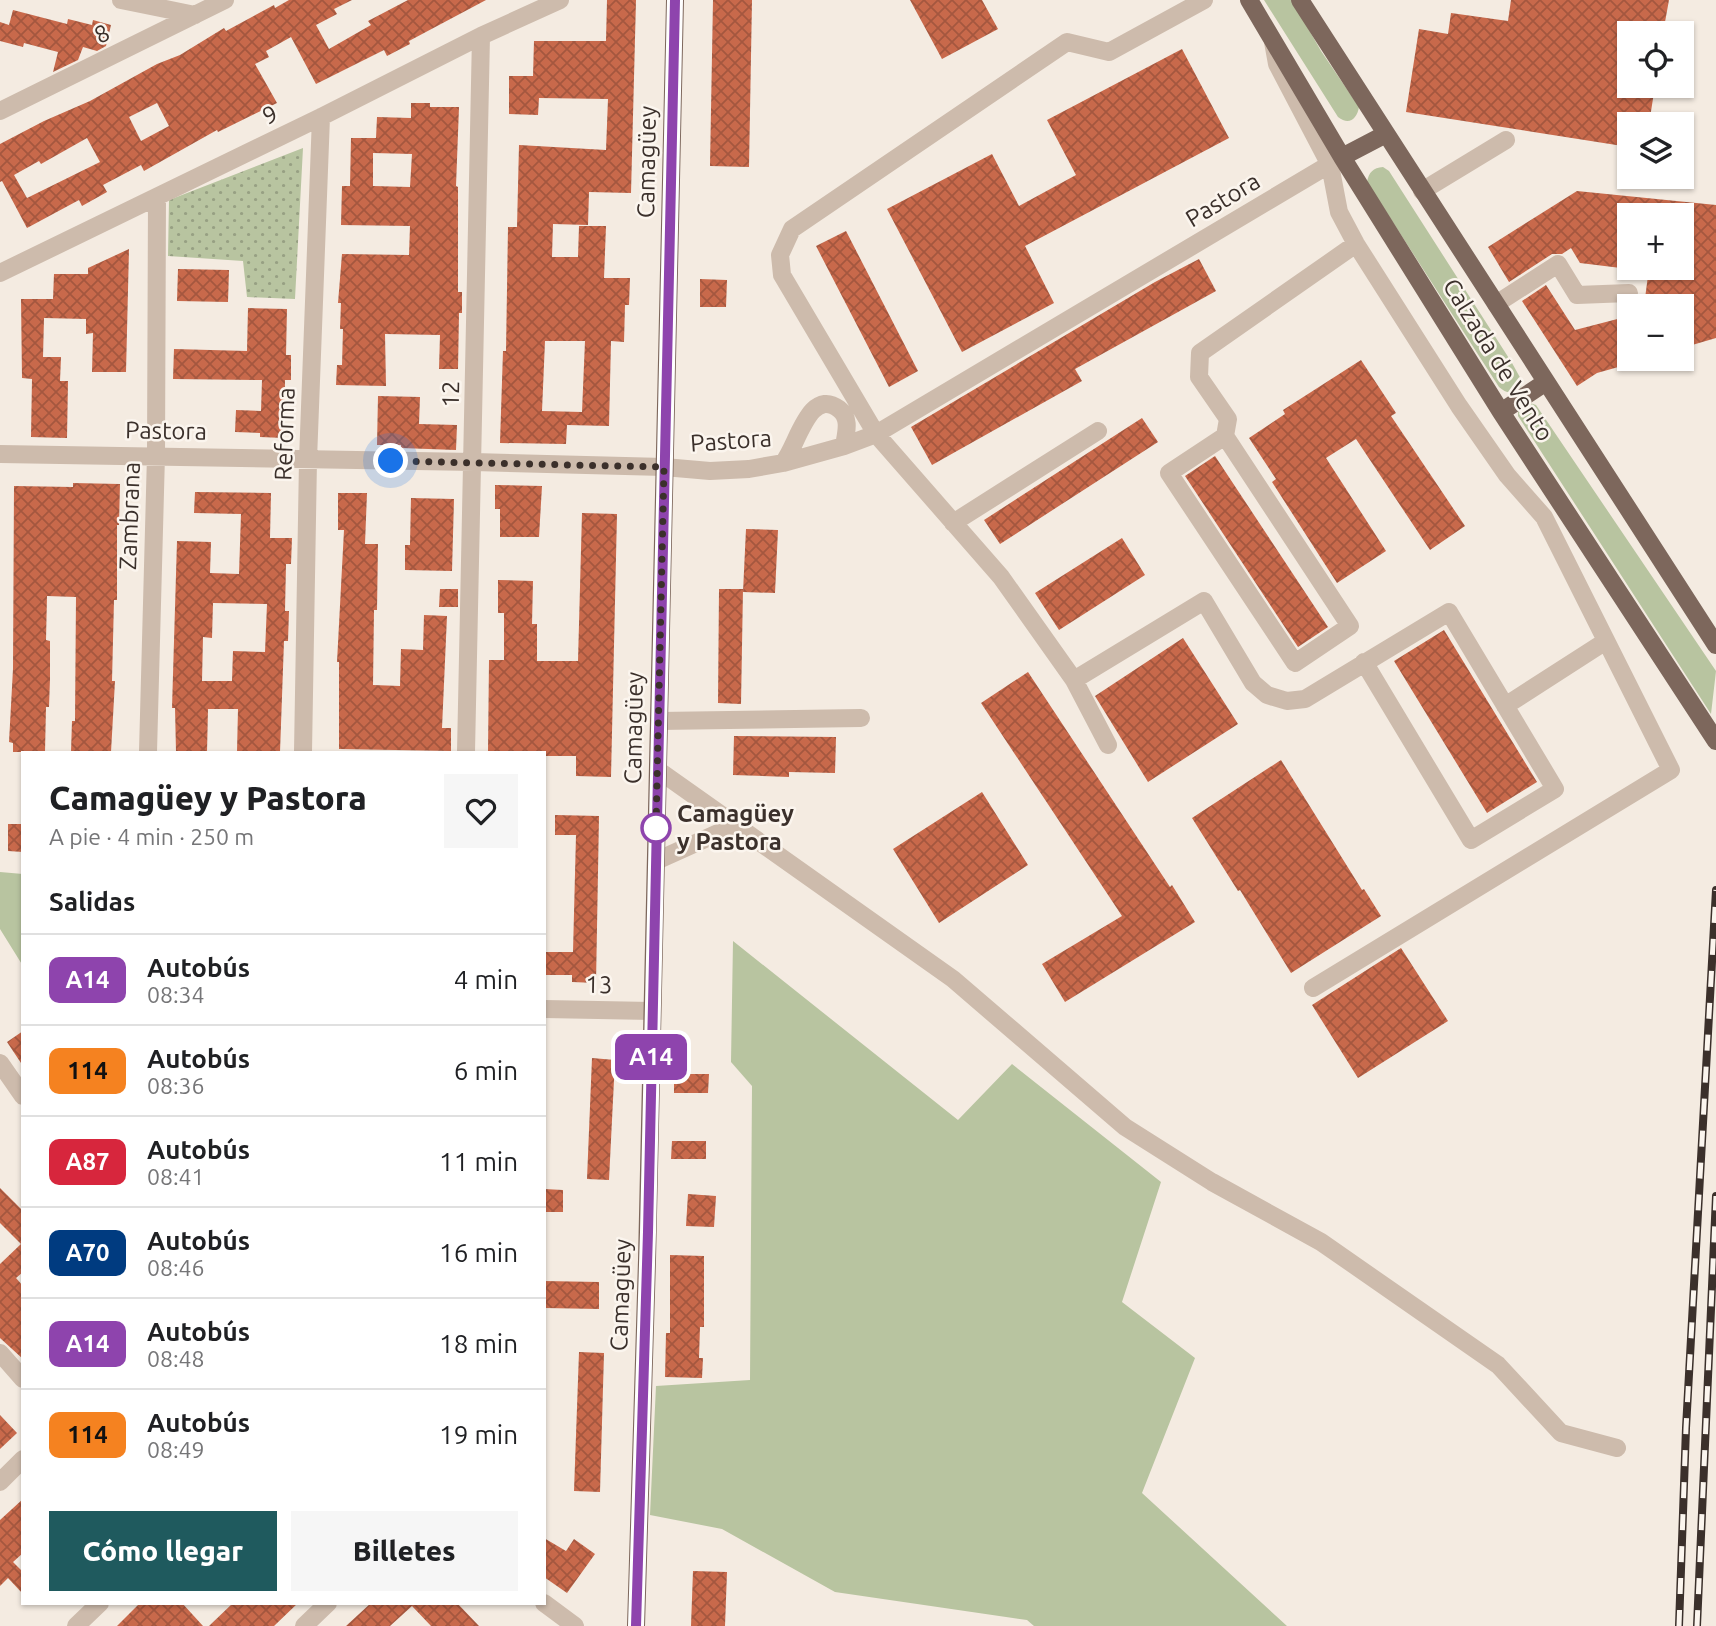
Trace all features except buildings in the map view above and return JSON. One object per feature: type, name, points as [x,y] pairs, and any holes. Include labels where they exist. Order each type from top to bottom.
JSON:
[{"type":"main road","name":"Camagüey","points":[[636,1626],[675,0]]},
{"type":"main road","name":"Calzada de Vento","points":[[1249,0],[1336,161],[1716,741]]},
{"type":"main road","name":"Calzada de Vento","points":[[1300,0],[1716,645]]},
{"type":"main road","points":[[1336,161],[1386,134]]},
{"type":"main road","points":[[1501,412],[1546,382]]},
{"type":"street","points":[[121,0],[195,15]]},
{"type":"street","name":"8","points":[[0,111],[225,0]]},
{"type":"street","name":"9","points":[[0,273],[481,36],[560,0]]},
{"type":"street","points":[[1108,745],[1074,680],[1001,577],[876,434],[782,275],[780,255],[792,229],[1067,43],[1109,52],[1204,0]]},
{"type":"street","name":"12","points":[[466,751],[481,36]]},
{"type":"street","name":"Reforma","points":[[303,751],[308,460],[321,117]]},
{"type":"street","points":[[1422,191],[1506,140]]},
{"type":"street","points":[[1312,988],[1671,770],[1544,517],[1507,475],[1465,416],[1356,244],[1339,212],[1336,161]]},
{"type":"street","name":"Pastora","points":[[0,454],[474,462],[664,467],[710,471],[749,469],[783,463],[876,434],[1336,161]]},
{"type":"street","name":"Zambrana","points":[[148,751],[156,455],[157,197]]},
{"type":"street","points":[[1225,436],[1169,473],[1295,663],[1350,626],[1225,436],[1228,419],[1199,377],[1200,353],[1356,244]]},
{"type":"street","points":[[1496,304],[1558,264],[1577,295],[1629,293]]},
{"type":"street","points":[[0,273],[0,292]]},
{"type":"street","points":[[783,463],[794,447],[806,417],[813,408],[821,405],[837,407],[843,414],[848,423],[844,446]]},
{"type":"street","points":[[953,523],[1098,431]]},
{"type":"street","points":[[1074,680],[1204,601],[1253,683],[1267,695],[1287,701],[1305,699],[1364,662],[1449,612],[1555,789],[1471,840],[1364,662]]},
{"type":"street","points":[[1505,706],[1606,641]]},
{"type":"street","points":[[659,721],[861,718]]},
{"type":"street","points":[[658,770],[953,979],[1125,1127],[1212,1182],[1321,1242],[1497,1365],[1561,1433],[1618,1448]]},
{"type":"street","points":[[656,861],[736,825]]},
{"type":"street","name":"13","points":[[546,1009],[652,1010]]},
{"type":"street","points":[[0,1063],[21,1093]]},
{"type":"street","points":[[0,1353],[21,1377]]},
{"type":"street","points":[[0,1482],[21,1461]]},
{"type":"street","points":[[76,1626],[98,1605]]},
{"type":"street","points":[[304,1626],[326,1605]]},
{"type":"street","points":[[549,1614],[575,1626]]},
{"type":"green space","points":[[1264,0],[1292,0],[1321,51],[1359,107],[1352,120],[1346,121],[1338,117]]},
{"type":"green space","points":[[303,148],[295,299],[247,297],[243,261],[168,256],[169,200]]},
{"type":"green space","points":[[1383,167],[1389,171],[1512,363],[1522,381],[1518,389],[1510,392],[1499,387],[1367,182],[1372,171]]},
{"type":"green space","points":[[1530,403],[1536,405],[1716,671],[1711,714],[1518,416],[1518,411]]},
{"type":"green space","points":[[0,872],[21,874],[21,963],[0,929]]},
{"type":"green space","points":[[733,941],[958,1120],[1012,1064],[1161,1182],[1122,1302],[1195,1358],[1142,1493],[1287,1626],[1034,1626],[1027,1620],[835,1592],[722,1529],[650,1515],[656,1386],[750,1380],[752,1086],[731,1062]]},
{"type":"railway","points":[[1679,1626],[1686,1428],[1716,890]]},
{"type":"railway","points":[[1697,1626],[1716,1196]]},
{"type":"bus line","name":"A14","points":[[636,1626],[648,1232],[675,0]]},
{"type":"place","name":"Camagüey y Pastora","points":[[656,828]]},
{"type":"route","points":[[391,461],[664,467],[656,828]]}]
